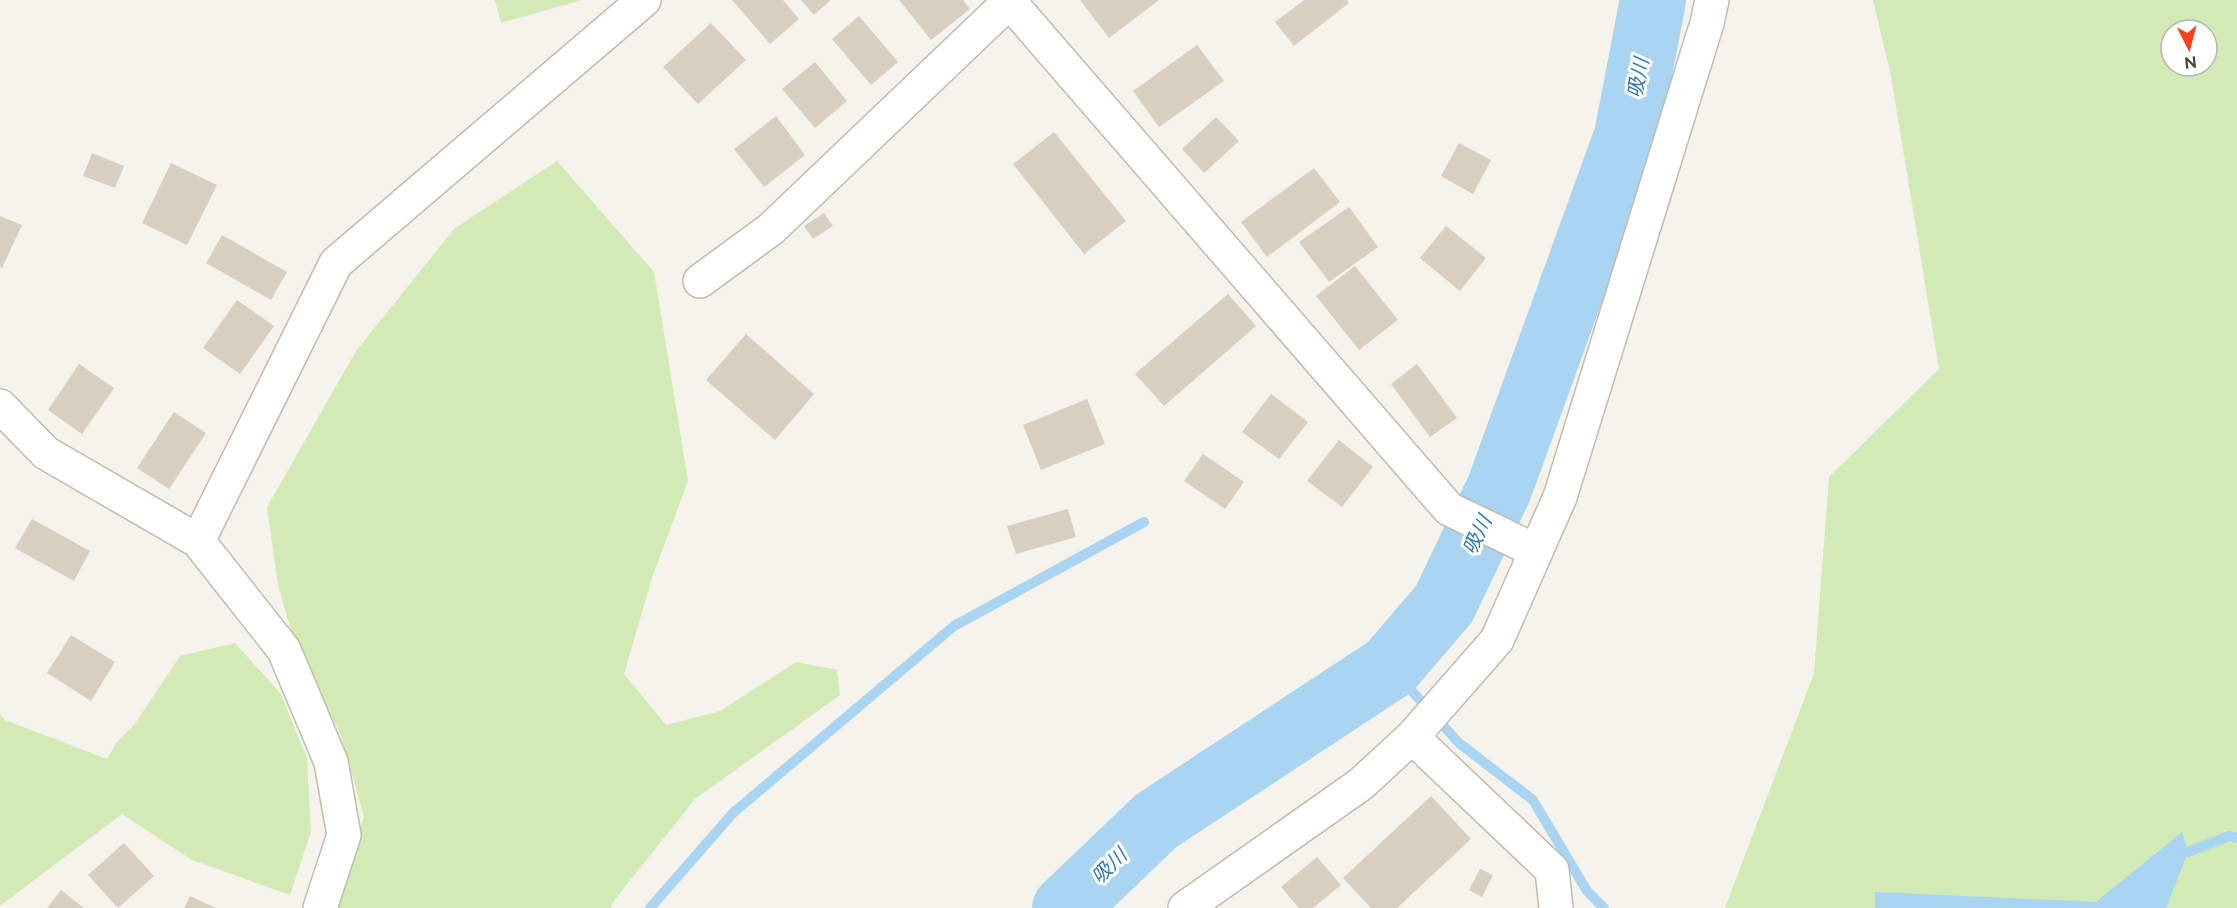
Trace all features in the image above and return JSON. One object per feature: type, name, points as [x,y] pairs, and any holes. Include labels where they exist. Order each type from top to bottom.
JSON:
[{"type":"street","points":[[198,541],[336,263],[644,0]]},
{"type":"street","points":[[1185,908],[1360,784],[1412,737],[1497,640],[1522,544],[1560,497],[1712,0]]},
{"type":"street","points":[[700,281],[771,229],[1008,1],[1449,510],[1522,544]]},
{"type":"street","points":[[0,406],[46,453],[198,541],[284,650],[331,762],[344,834],[320,908]]},
{"type":"street","points":[[1412,737],[1552,870],[1556,908]]},
{"type":"green space","points":[[495,0],[582,0],[501,23]]},
{"type":"green space","points":[[1873,0],[2237,0],[2237,908],[1725,908],[1814,673],[1829,477],[1939,369],[1891,76]]},
{"type":"green space","points":[[557,161],[654,272],[688,481],[652,578],[624,674],[666,725],[720,711],[796,662],[837,670],[840,695],[695,799],[610,908],[338,908],[364,817],[341,735],[295,645],[278,585],[267,507],[356,351],[454,229]]},
{"type":"green space","points":[[235,643],[281,694],[307,758],[311,832],[290,895],[192,860],[122,814],[0,906],[0,714],[5,720],[107,759],[117,742],[134,725],[180,656]]},
{"type":"water","points":[[2182,832],[2188,852],[2166,908],[1875,908],[1875,892],[2096,902]]},
{"type":"building","points":[[732,0],[783,0],[799,19],[770,44]]},
{"type":"building","points":[[801,0],[831,0],[814,15]]},
{"type":"building","points":[[899,0],[963,0],[970,9],[931,40]]},
{"type":"building","points":[[1080,0],[1159,0],[1109,38]]},
{"type":"building","points":[[1304,0],[1347,0],[1349,3],[1294,46],[1275,22]]},
{"type":"building","points":[[859,16],[898,62],[871,85],[832,39]]},
{"type":"building","points":[[711,23],[746,60],[698,104],[663,67]]},
{"type":"building","points":[[1197,45],[1224,81],[1159,127],[1133,91]]},
{"type":"building","points":[[815,62],[847,101],[815,128],[782,89]]},
{"type":"building","points":[[776,116],[805,155],[764,187],[734,149]]},
{"type":"building","points":[[1216,117],[1239,141],[1204,173],[1182,149]]},
{"type":"building","points":[[1054,132],[1126,221],[1084,254],[1013,164]]},
{"type":"building","points":[[1459,143],[1491,160],[1473,194],[1441,176]]},
{"type":"building","points":[[92,153],[124,166],[115,188],[83,176]]},
{"type":"building","points":[[171,163],[217,185],[187,245],[142,223]]},
{"type":"building","points":[[1314,168],[1340,202],[1267,257],[1241,222]]},
{"type":"building","points":[[1349,207],[1378,247],[1329,282],[1299,242]]},
{"type":"building","points":[[824,213],[833,226],[813,239],[804,226]]},
{"type":"building","points":[[0,216],[22,225],[2,268],[0,267]]},
{"type":"building","points":[[1446,226],[1486,258],[1460,291],[1420,258]]},
{"type":"building","points":[[222,235],[287,272],[271,300],[206,263]]},
{"type":"building","points":[[1355,266],[1398,320],[1359,350],[1316,296]]},
{"type":"building","points":[[1228,294],[1256,326],[1164,406],[1135,374]]},
{"type":"building","points":[[237,300],[274,326],[240,374],[203,348]]},
{"type":"building","points":[[746,334],[814,394],[775,440],[706,380]]},
{"type":"building","points":[[79,364],[114,388],[82,434],[48,410]]},
{"type":"building","points":[[1417,364],[1457,418],[1430,437],[1391,384]]},
{"type":"building","points":[[1271,394],[1308,422],[1279,459],[1242,432]]},
{"type":"building","points":[[1087,399],[1105,444],[1041,470],[1023,425]]},
{"type":"building","points":[[174,412],[206,433],[169,489],[137,468]]},
{"type":"building","points":[[1339,440],[1373,467],[1342,507],[1307,481]]},
{"type":"building","points":[[1203,454],[1244,482],[1225,509],[1184,481]]},
{"type":"building","points":[[1068,509],[1076,537],[1016,554],[1007,526]]},
{"type":"building","points":[[32,519],[90,551],[74,581],[15,548]]},
{"type":"building","points":[[71,635],[115,662],[91,701],[47,673]]},
{"type":"building","points":[[1431,796],[1471,839],[1397,908],[1371,908],[1343,878]]},
{"type":"building","points":[[124,843],[154,876],[118,908],[88,875]]},
{"type":"building","points":[[1317,857],[1341,885],[1313,908],[1299,908],[1281,887]]},
{"type":"building","points":[[1480,869],[1493,875],[1482,897],[1469,890]]},
{"type":"building","points":[[61,890],[84,908],[47,908]]},
{"type":"building","points":[[190,896],[216,908],[184,908]]},
{"type":"waterway","name":"吸川","points":[[1065,908],[1156,821],[1390,667],[1444,604],[1499,489],[1627,136],[1653,0]]},
{"type":"waterway","points":[[650,908],[733,813],[954,626],[1144,522]]},
{"type":"waterway","points":[[1390,667],[1459,743],[1533,800],[1587,891],[1604,908]]},
{"type":"waterway","points":[[2188,852],[2229,836],[2237,838]]}]
